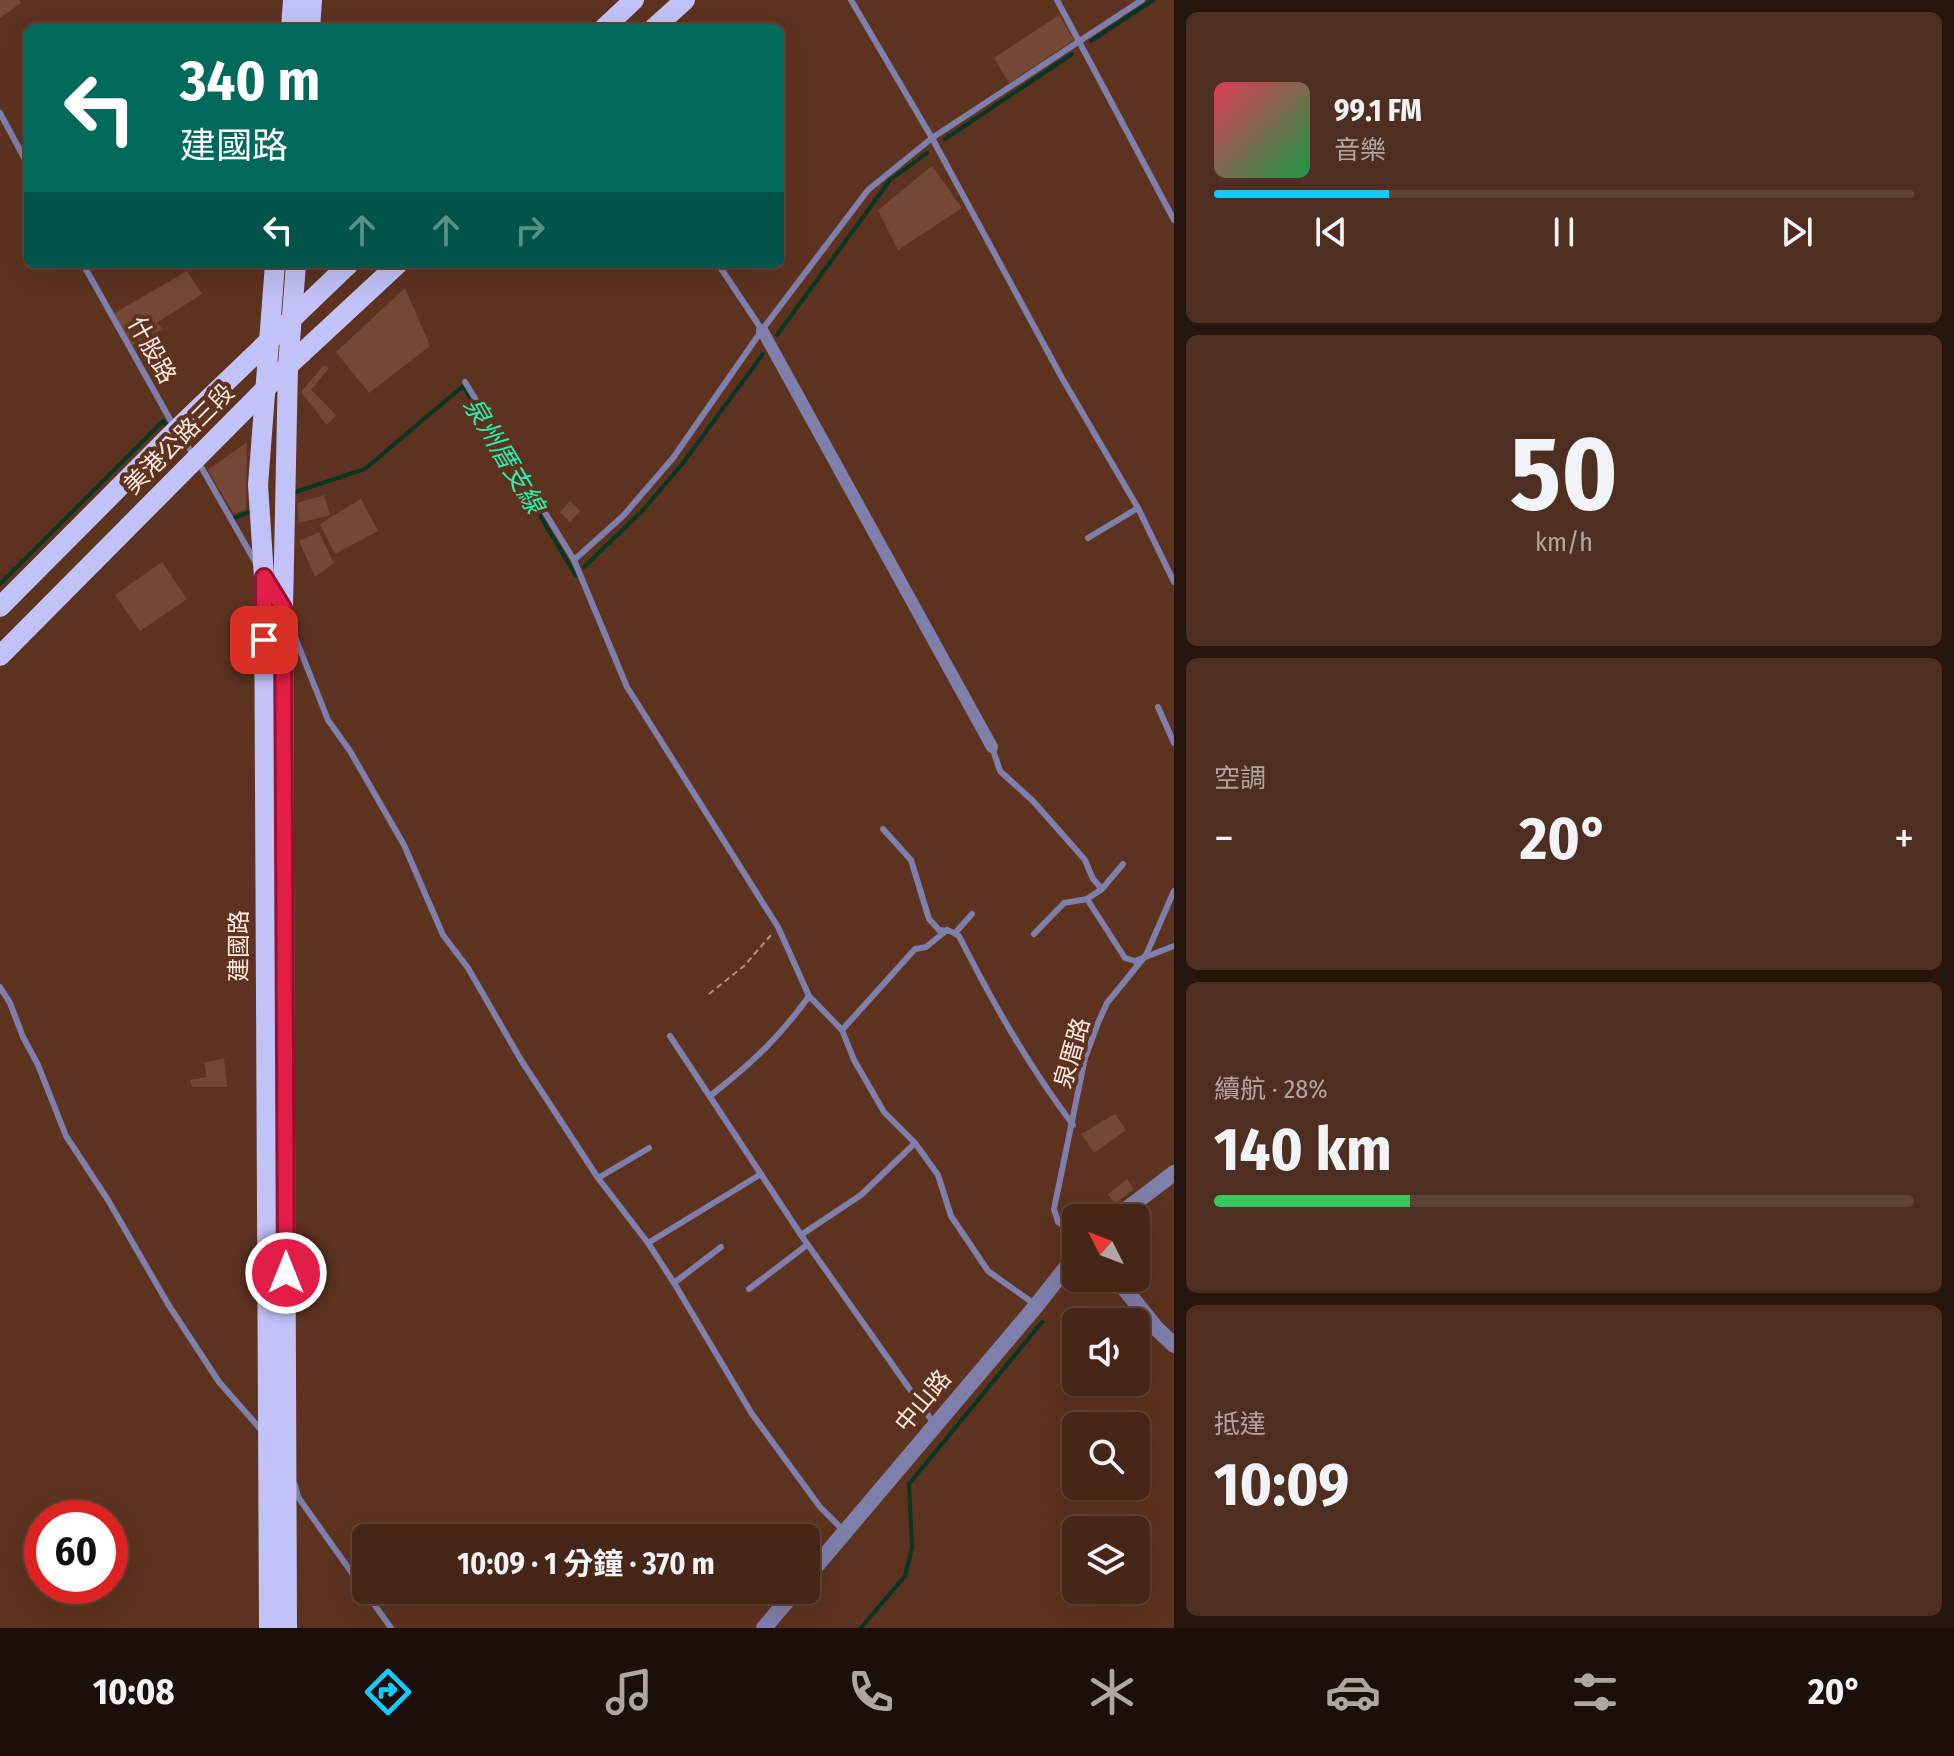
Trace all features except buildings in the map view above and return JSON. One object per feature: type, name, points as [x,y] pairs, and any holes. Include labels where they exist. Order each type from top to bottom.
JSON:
[{"type":"main road","points":[[291,24],[293,0]]},
{"type":"main road","points":[[310,24],[312,0]]},
{"type":"main road","points":[[608,24],[634,0]]},
{"type":"main road","points":[[658,24],[685,0]]},
{"type":"main road","name":"建國路","points":[[269,1628],[267,583],[258,485],[275,268]]},
{"type":"main road","name":"建國路","points":[[287,1628],[280,603],[288,366],[296,268]]},
{"type":"main road","name":"美港公路三段","points":[[0,607],[176,430],[345,268]]},
{"type":"main road","name":"美港公路三段","points":[[0,656],[288,366],[394,268]]},
{"type":"street","points":[[762,330],[992,747]]},
{"type":"street","points":[[1133,1204],[1174,1173]]},
{"type":"street","name":"中山路","points":[[820,1561],[1062,1273]]},
{"type":"street","points":[[1127,1292],[1174,1345]]},
{"type":"street","points":[[764,1628],[784,1604]]},
{"type":"lane","points":[[851,0],[932,138],[1062,378],[1138,508],[1173,579]]},
{"type":"lane","points":[[1057,0],[1174,220]]},
{"type":"lane","points":[[574,560],[623,516],[673,458],[762,330],[868,190],[932,138],[1142,0]]},
{"type":"lane","points":[[0,113],[24,158]]},
{"type":"lane","name":"什股路","points":[[85,268],[267,583]]},
{"type":"lane","points":[[721,268],[762,330]]},
{"type":"lane","points":[[465,382],[574,560],[627,687],[778,927],[809,996],[842,1030],[854,1060],[884,1112],[915,1143],[938,1175],[951,1216],[988,1271],[1036,1306]]},
{"type":"lane","points":[[1088,538],[1138,508]]},
{"type":"lane","points":[[280,603],[328,720],[350,751],[404,845],[443,935],[482,991],[521,1060],[598,1178],[674,1283],[752,1414],[820,1507],[844,1531]]},
{"type":"lane","points":[[1158,707],[1174,743]]},
{"type":"lane","points":[[992,747],[1000,771],[1033,801],[1085,860],[1093,879],[1102,889]]},
{"type":"lane","points":[[883,829],[911,860],[929,919],[939,930],[959,936],[1030,1067],[1073,1125]]},
{"type":"lane","points":[[1034,934],[1064,903],[1087,899],[1102,889],[1123,864]]},
{"type":"lane","name":"泉厝路","points":[[1062,1225],[1054,1209],[1085,1058],[1107,1003],[1146,955],[1174,891]]},
{"type":"lane","points":[[1087,899],[1125,958],[1135,961],[1174,946]]},
{"type":"lane","points":[[955,933],[972,914]]},
{"type":"lane","points":[[842,1030],[915,949],[926,947],[947,930]]},
{"type":"lane","points":[[0,987],[38,1065],[66,1136],[108,1200],[168,1304],[219,1382],[286,1457],[298,1497],[391,1628]]},
{"type":"lane","points":[[710,1096],[787,1028],[809,996]]},
{"type":"lane","points":[[670,1036],[807,1245],[935,1425]]},
{"type":"lane","points":[[801,1235],[861,1195],[915,1143]]},
{"type":"lane","points":[[598,1178],[649,1148]]},
{"type":"lane","points":[[648,1243],[761,1174]]},
{"type":"lane","points":[[749,1289],[807,1245]]},
{"type":"lane","points":[[674,1283],[721,1247]]},
{"type":"path","points":[[709,994],[744,966],[778,927]]},
{"type":"waterway","name":"泉州厝支線","points":[[1091,41],[1153,0]]},
{"type":"waterway","name":"泉州厝支線","points":[[945,139],[1072,54]]},
{"type":"waterway","name":"泉州厝支線","points":[[777,335],[890,180],[927,153]]},
{"type":"waterway","name":"泉州厝支線","points":[[584,567],[644,509],[683,463],[763,354]]},
{"type":"waterway","name":"泉州厝支線","points":[[292,493],[365,469],[463,386],[576,576]]},
{"type":"waterway","name":"泉州厝支線","points":[[0,584],[163,421],[168,427]]},
{"type":"waterway","name":"泉州厝支線","points":[[232,519],[252,511]]},
{"type":"waterway","points":[[861,1628],[905,1576],[912,1548],[909,1484],[1042,1322]]},
{"type":"route","points":[[264,640],[264,577],[283,608],[286,1273]]}]
